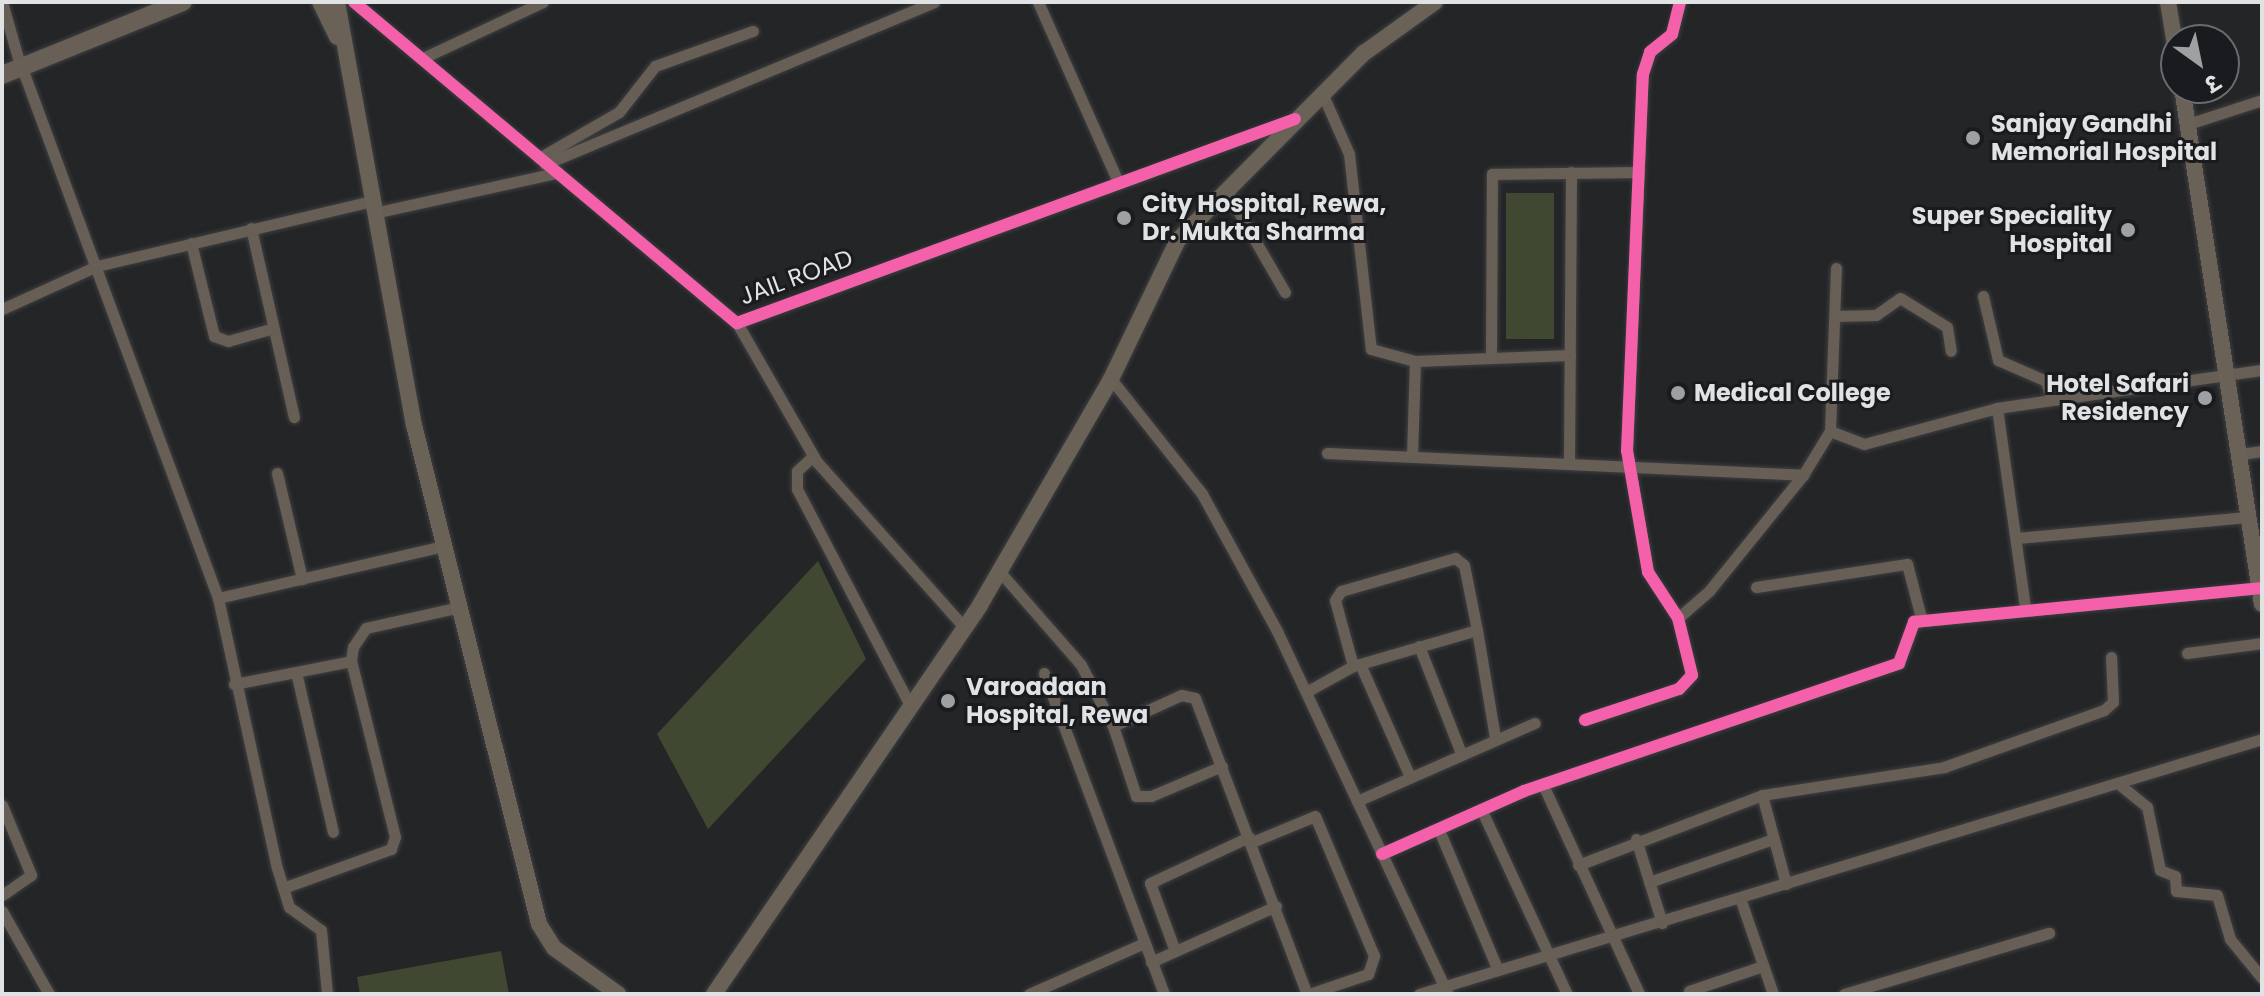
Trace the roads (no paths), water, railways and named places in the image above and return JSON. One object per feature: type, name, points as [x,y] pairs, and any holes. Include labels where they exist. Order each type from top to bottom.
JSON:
[{"type":"main road","points":[[2,75],[14,63],[157,2]]},
{"type":"main road","points":[[14,63],[183,2]]},
{"type":"main road","points":[[320,2],[341,45]]},
{"type":"main road","points":[[337,2],[341,45],[444,546],[539,924],[554,948],[618,994]]},
{"type":"main road","points":[[714,994],[965,628],[1000,572],[1111,379],[1178,240],[1322,93],[1435,2]]},
{"type":"main road","points":[[2168,2],[2172,24]]},
{"type":"main road","points":[[2185,104],[2261,596]]},
{"type":"street","points":[[2,2],[14,63],[97,266],[218,598],[234,684],[283,888],[291,910],[321,930],[327,994]]},
{"type":"street","name":"JAIL ROAD","points":[[354,2],[425,57],[556,173],[737,323],[1295,119]]},
{"type":"street","points":[[542,161],[934,2]]},
{"type":"street","points":[[1038,2],[1118,182]]},
{"type":"street","points":[[1585,720],[1688,683],[1693,669],[1678,618],[1648,572],[1627,462],[1636,172],[1646,59],[1672,34],[1680,2]]},
{"type":"street","points":[[425,57],[545,3]]},
{"type":"street","points":[[542,161],[619,112],[655,66],[753,31]]},
{"type":"street","points":[[1322,93],[1349,154],[1371,349],[1415,361],[1491,355],[1570,355]]},
{"type":"street","points":[[2188,124],[2262,100]]},
{"type":"street","points":[[1569,461],[1571,172]]},
{"type":"street","points":[[1491,355],[1488,181],[1492,174],[1636,172]]},
{"type":"street","points":[[2,309],[97,266],[251,228],[556,173]]},
{"type":"street","points":[[1226,190],[1285,292]]},
{"type":"street","points":[[251,228],[270,329],[294,417]]},
{"type":"street","points":[[191,243],[214,336],[228,341],[270,329]]},
{"type":"street","points":[[1678,618],[1709,591],[1803,475],[1830,431],[1836,268]]},
{"type":"street","points":[[1983,296],[1998,360],[2046,381],[2051,399]]},
{"type":"street","points":[[1835,316],[1876,315],[1900,298],[1947,327],[1951,351]]},
{"type":"street","points":[[737,323],[813,456],[965,628]]},
{"type":"street","points":[[1412,456],[1415,361]]},
{"type":"street","points":[[1830,431],[1864,444],[1997,408],[2262,370]]},
{"type":"street","points":[[1111,379],[1202,494],[1306,692],[1446,990]]},
{"type":"street","points":[[1997,408],[2025,608]]},
{"type":"street","points":[[2241,454],[2262,451]]},
{"type":"street","points":[[1327,453],[1627,462],[1803,475]]},
{"type":"street","points":[[813,456],[797,471],[797,489],[911,707]]},
{"type":"street","points":[[277,473],[302,579]]},
{"type":"street","points":[[2017,538],[2250,517]]},
{"type":"street","points":[[218,598],[444,546]]},
{"type":"street","points":[[1410,777],[1357,665],[1335,600],[1341,591],[1455,558],[1464,565],[1495,738]]},
{"type":"street","points":[[1756,587],[1907,564],[1922,621]]},
{"type":"street","points":[[1000,572],[1081,665],[1113,726],[1136,796],[1143,799],[1222,766]]},
{"type":"street","points":[[1382,854],[1544,787],[1899,663],[1907,653],[1908,626],[1922,621],[2025,608],[2261,596]]},
{"type":"street","points":[[283,888],[380,858],[395,837],[351,661],[366,628],[460,607]]},
{"type":"street","points":[[1306,692],[1357,665],[1477,630]]},
{"type":"street","points":[[2187,653],[2262,643]]},
{"type":"street","points":[[1419,646],[1461,753]]},
{"type":"street","points":[[1578,865],[1636,839],[1762,795],[1944,767],[2104,710],[2113,702],[2111,657]]},
{"type":"street","points":[[234,684],[351,661]]},
{"type":"street","points":[[296,672],[333,832]]},
{"type":"street","points":[[1044,673],[1164,994]]},
{"type":"street","points":[[1113,726],[1190,694],[1222,766],[1250,839],[1276,906],[1308,994],[1368,974],[1374,956],[1315,816],[1250,839],[1150,883],[1175,951]]},
{"type":"street","points":[[1357,801],[1535,723]]},
{"type":"street","points":[[1419,994],[1446,990],[1497,968],[1610,940],[1786,884],[2120,785],[2147,770],[2262,739]]},
{"type":"street","points":[[2120,785],[2147,807],[2160,870],[2175,876],[2176,891],[2217,895],[2230,939],[2262,978]]},
{"type":"street","points":[[1544,787],[1610,940],[1639,994]]},
{"type":"street","points":[[1762,795],[1786,884]]},
{"type":"street","points":[[2,805],[31,875],[2,895]]},
{"type":"street","points":[[1482,811],[1567,994]]},
{"type":"street","points":[[1439,830],[1497,968]]},
{"type":"street","points":[[1636,839],[1662,923]]},
{"type":"street","points":[[1649,882],[1773,839]]},
{"type":"street","points":[[1740,898],[1773,994]]},
{"type":"street","points":[[1151,962],[1276,906]]},
{"type":"street","points":[[2,911],[49,994]]},
{"type":"street","points":[[1844,994],[2049,933]]},
{"type":"street","points":[[1029,994],[1144,943]]},
{"type":"street","points":[[1689,991],[1763,966]]},
{"type":"place","name":"Sanjay Gandhi Memorial Hospital","points":[[1973,138]]},
{"type":"place","name":"City Hospital, Rewa, Dr. Mukta Sharma","points":[[1124,218]]},
{"type":"place","name":"Super Speciality Hospital","points":[[2128,230]]},
{"type":"place","name":"Medical College","points":[[1678,393]]},
{"type":"place","name":"Hotel Safari Residency","points":[[2205,398]]},
{"type":"place","name":"Varoadaan Hospital, Rewa","points":[[948,701]]}]
